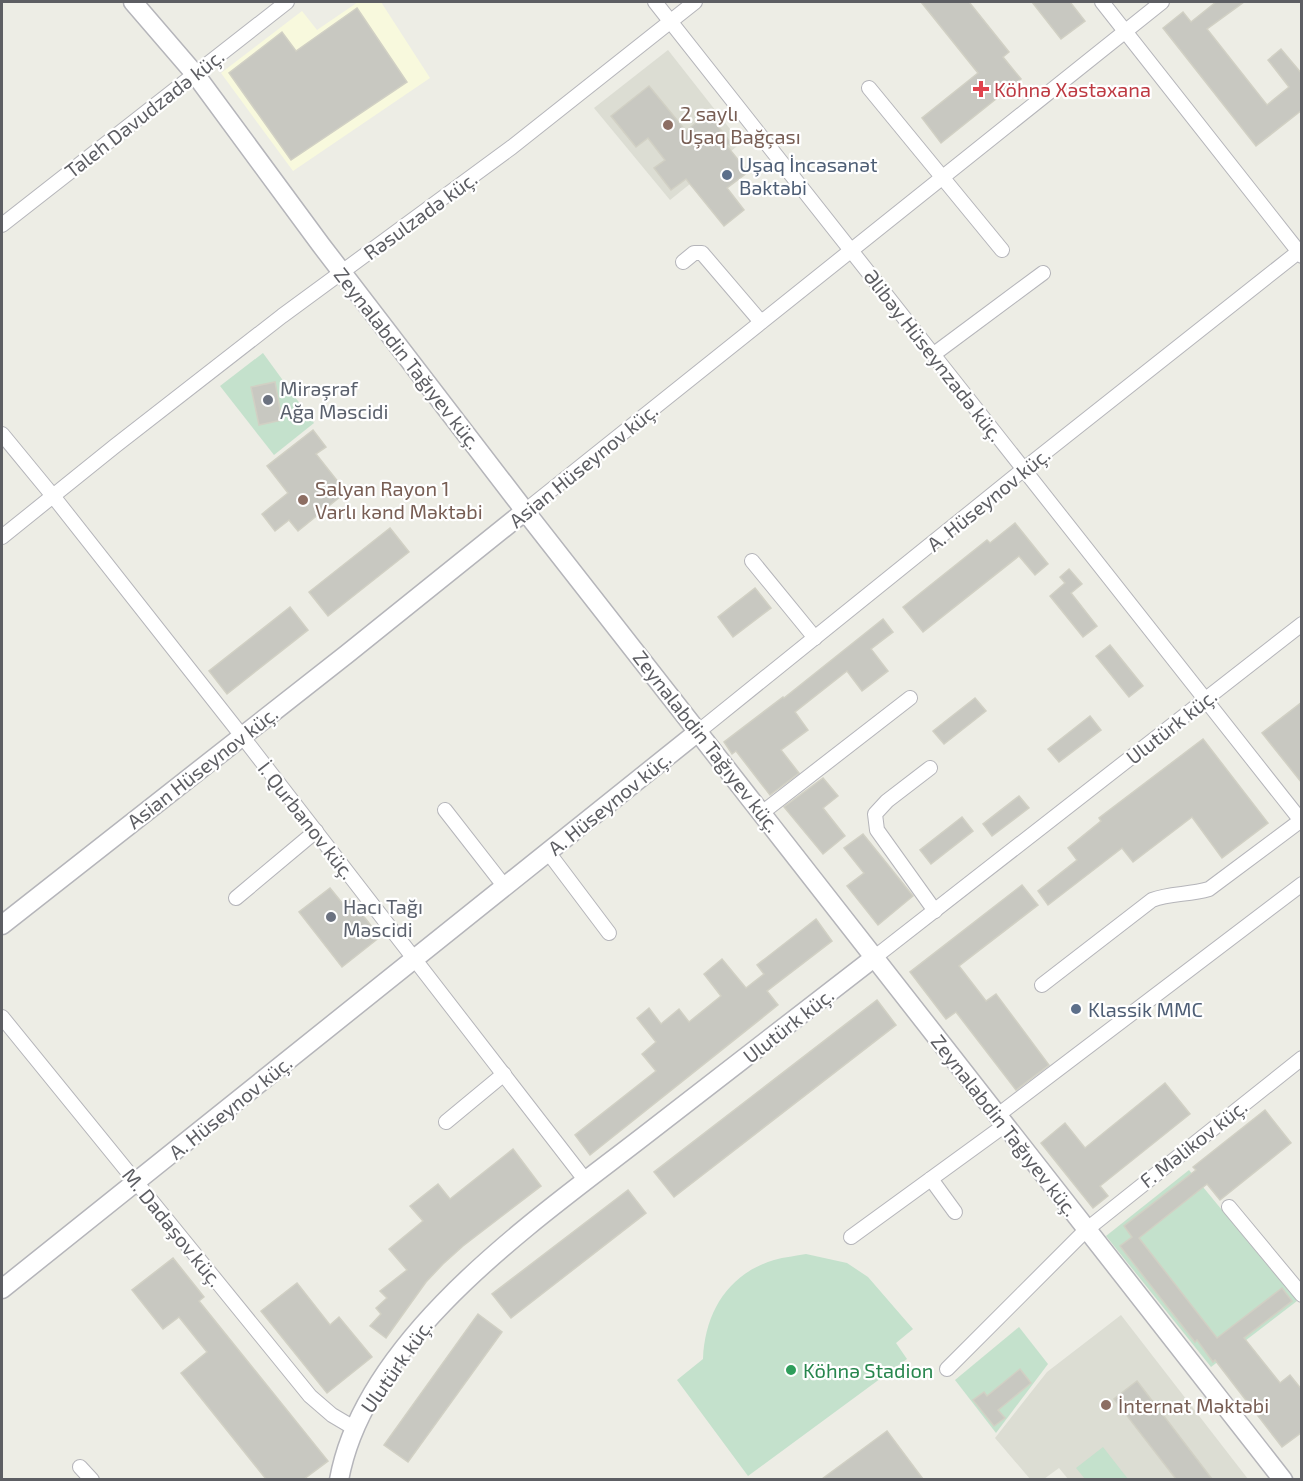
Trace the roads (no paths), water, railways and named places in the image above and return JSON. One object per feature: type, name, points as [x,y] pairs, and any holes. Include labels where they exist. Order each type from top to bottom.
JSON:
[{"type":"street","name":"Zeynalabdin Tağıyev küç.","points":[[133,2],[195,74],[342,272],[525,511],[763,812],[1086,1230],[1283,1479]]},
{"type":"street","name":"Taleh Davudzadə küç.","points":[[2,225],[287,2]]},
{"type":"street","name":"Əlibəy Hüseynzadə küç.","points":[[656,2],[1301,822]]},
{"type":"street","name":"Rəsulzadə küç.","points":[[2,537],[282,316],[512,147],[694,2]]},
{"type":"street","points":[[1102,2],[1301,252]]},
{"type":"street","name":"Asian Hüseynov küç.","points":[[2,926],[1162,2]]},
{"type":"street","points":[[869,88],[1002,250]]},
{"type":"street","name":"A. Hüseynov küç.","points":[[2,1289],[1024,469],[1301,252]]},
{"type":"street","points":[[683,262],[694,254],[702,253],[761,321]]},
{"type":"street","points":[[934,354],[1043,273]]},
{"type":"street","name":"İ. Qurbanov küç.","points":[[2,434],[242,736],[586,1181]]},
{"type":"street","points":[[752,561],[816,638]]},
{"type":"street","name":"Ulutürk küç.","points":[[339,1479],[354,1428],[376,1388],[410,1339],[470,1276],[586,1181],[1302,624]]},
{"type":"street","points":[[763,812],[910,698]]},
{"type":"street","points":[[930,768],[887,801],[875,814],[877,830],[935,911]]},
{"type":"street","points":[[445,810],[505,887]]},
{"type":"street","points":[[1042,985],[1152,900],[1165,895],[1209,889],[1301,822]]},
{"type":"street","points":[[236,898],[316,831]]},
{"type":"street","points":[[548,852],[609,933]]},
{"type":"street","points":[[852,1237],[931,1179],[1002,1120],[1302,884]]},
{"type":"street","name":"M. Dadaşov küç.","points":[[2,1017],[310,1396],[332,1415],[354,1428]]},
{"type":"street","name":"F. Məlikov küç.","points":[[947,1369],[1086,1230],[1302,1058]]},
{"type":"street","points":[[446,1122],[504,1074]]},
{"type":"street","points":[[931,1179],[955,1212]]},
{"type":"street","points":[[1229,1207],[1302,1295]]},
{"type":"street","points":[[80,1467],[92,1479]]},
{"type":"place","name":"Köhnə Xəstəxana","points":[[981,89]]},
{"type":"place","name":"2 saylı Uşaq Bağçası","points":[[668,125]]},
{"type":"place","name":"Uşaq İncəsənət Bəktəbi","points":[[727,175]]},
{"type":"place","name":"Mirəşrəf Ağa Məscidi","points":[[268,400]]},
{"type":"place","name":"Salyan Rayon 1 Varlı kənd Məktəbi","points":[[303,500]]},
{"type":"place","name":"Hacı Tağı Məscidi","points":[[331,917]]},
{"type":"place","name":"Klassik MMC","points":[[1076,1009]]},
{"type":"place","name":"Köhnə Stadion","points":[[791,1370]]},
{"type":"place","name":"İnternat Məktəbi","points":[[1106,1405]]}]
